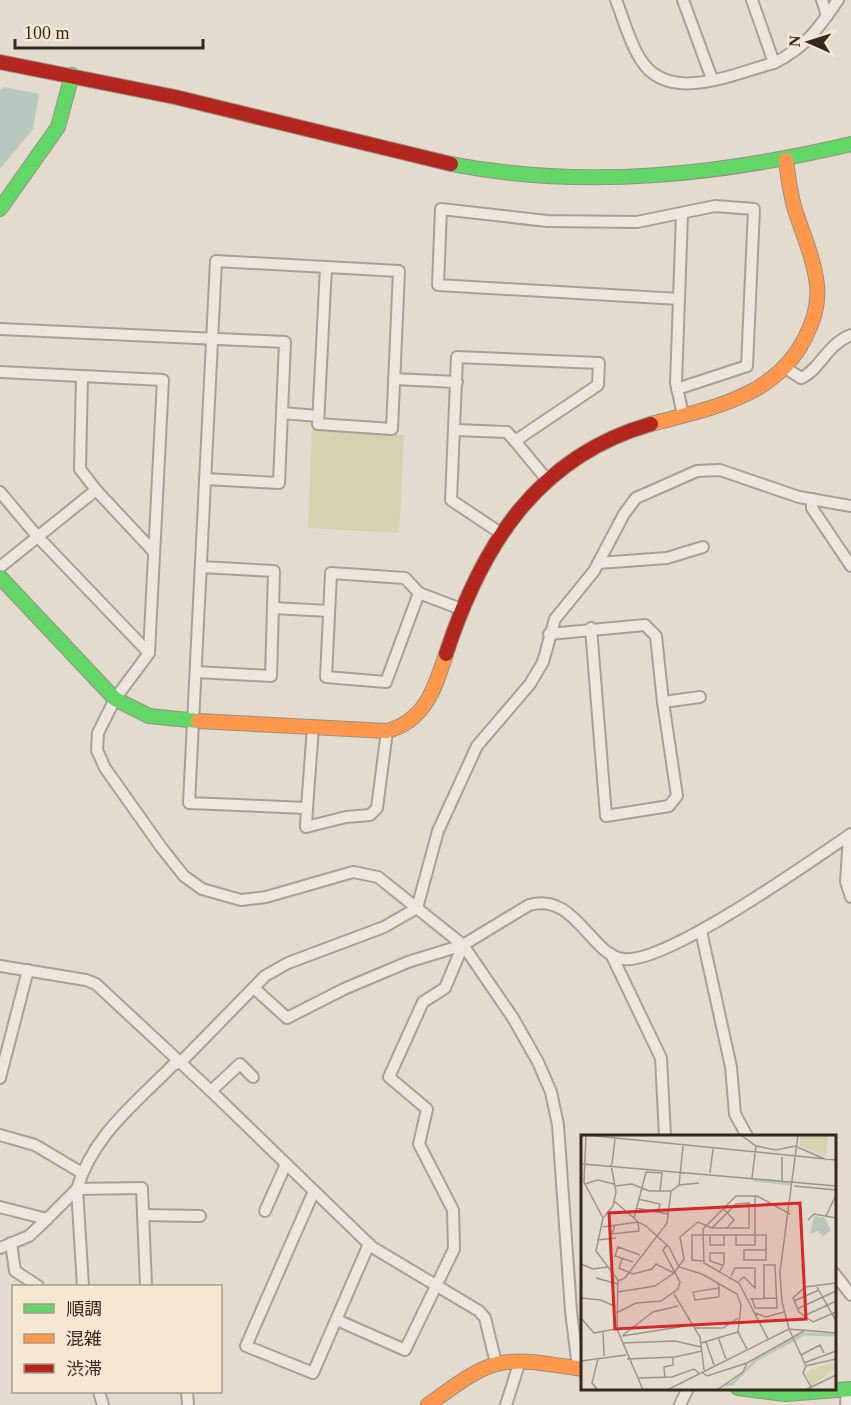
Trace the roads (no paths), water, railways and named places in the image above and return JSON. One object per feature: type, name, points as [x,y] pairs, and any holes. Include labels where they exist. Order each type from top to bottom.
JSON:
[{"type":"street","points":[[616,0],[633,47],[642,63],[667,82],[687,85],[774,63],[808,42],[838,0]]},
{"type":"street","points":[[683,0],[711,79]]},
{"type":"street","points":[[752,0],[774,63]]},
{"type":"street","points":[[822,0],[827,16]]},
{"type":"street","points":[[0,62],[181,97],[418,156],[496,172],[586,177],[642,177],[715,171],[786,160],[851,144]]},
{"type":"street","points":[[0,210],[58,126],[72,75]]},
{"type":"street","points":[[0,577],[115,699],[149,716],[193,721],[313,727],[387,730],[402,728],[414,721],[422,709],[476,573],[501,534],[534,493],[589,452],[620,435],[752,395],[787,369],[808,332],[818,296],[812,260],[790,195],[786,160]]},
{"type":"street","points":[[677,389],[747,366],[754,209],[715,206],[637,222],[547,221],[441,208],[438,285],[679,299]]},
{"type":"street","points":[[682,214],[677,389],[683,415]]},
{"type":"street","points":[[307,808],[189,803],[216,261],[326,267],[399,272],[392,429],[318,424],[326,267]]},
{"type":"street","points":[[0,329],[285,342],[279,483],[205,479]]},
{"type":"street","points":[[787,369],[801,378],[807,376],[826,351],[851,335]]},
{"type":"street","points":[[501,534],[452,500],[457,357],[599,363],[598,385],[515,441]]},
{"type":"street","points":[[0,372],[164,380],[149,653],[115,699],[98,733],[97,750],[105,768],[161,847],[184,876],[193,882],[216,894],[241,900],[266,897],[353,872],[378,877],[463,945],[513,1018],[551,1092],[558,1125],[571,1311],[580,1369],[520,1361],[496,1363],[467,1377],[428,1405]]},
{"type":"street","points":[[82,376],[80,469],[96,490],[154,552]]},
{"type":"street","points":[[394,379],[457,382]]},
{"type":"street","points":[[282,413],[318,416]]},
{"type":"street","points":[[454,430],[507,432],[548,481]]},
{"type":"street","points":[[82,1285],[77,1189],[82,1173],[120,1116],[173,1065],[181,1062],[266,976],[288,963],[384,927],[417,908],[438,831],[465,768],[477,746],[530,684],[543,662],[549,633],[564,605],[598,563],[624,514],[636,498],[697,471],[720,470],[812,499],[851,506]]},
{"type":"street","points":[[0,567],[96,490]]},
{"type":"street","points":[[0,492],[37,536],[149,653]]},
{"type":"street","points":[[812,499],[812,508],[851,566]]},
{"type":"street","points":[[598,563],[667,558],[703,547]]},
{"type":"street","points":[[196,672],[271,676],[274,571],[201,567]]},
{"type":"street","points":[[419,593],[386,682],[326,677],[331,573],[405,578],[419,593],[461,609]]},
{"type":"street","points":[[273,608],[329,611]]},
{"type":"street","points":[[549,633],[591,628],[645,625],[656,636],[677,796],[669,806],[606,816],[591,628]]},
{"type":"street","points":[[663,702],[700,697]]},
{"type":"street","points":[[313,727],[306,827],[370,815],[377,808],[387,730]]},
{"type":"street","points":[[850,835],[846,882],[851,897]]},
{"type":"street","points":[[611,954],[623,959],[637,958],[701,931],[850,835]]},
{"type":"street","points":[[254,988],[287,1018],[344,989],[408,963],[463,945],[529,905],[541,902],[555,905],[582,926],[611,954],[661,1058],[665,1135]]},
{"type":"street","points":[[701,931],[731,1067],[735,1114],[746,1135]]},
{"type":"street","points":[[337,1320],[405,1350],[435,1284],[454,1249],[453,1210],[419,1144],[427,1109],[389,1077],[423,1002],[445,988],[463,945]]},
{"type":"street","points":[[0,966],[86,980],[96,984],[181,1062],[369,1244],[479,1311],[485,1318],[496,1363]]},
{"type":"street","points":[[0,1078],[5,1039],[28,970]]},
{"type":"street","points":[[211,1091],[240,1064],[253,1077]]},
{"type":"street","points":[[0,1136],[35,1146],[82,1173]]},
{"type":"street","points":[[265,1211],[286,1164]]},
{"type":"street","points":[[0,1248],[29,1236],[77,1189],[142,1188],[146,1285]]},
{"type":"street","points":[[314,1191],[246,1346],[313,1373],[369,1244]]},
{"type":"street","points":[[0,1207],[47,1219]]},
{"type":"street","points":[[143,1215],[200,1216]]},
{"type":"street","points":[[11,1243],[15,1271],[35,1285]]},
{"type":"street","points":[[836,1276],[851,1295]]},
{"type":"street","points":[[506,1405],[520,1361]]},
{"type":"street","points":[[747,1390],[785,1394],[849,1389],[846,1405]]},
{"type":"street","points":[[680,1405],[688,1390]]}]
